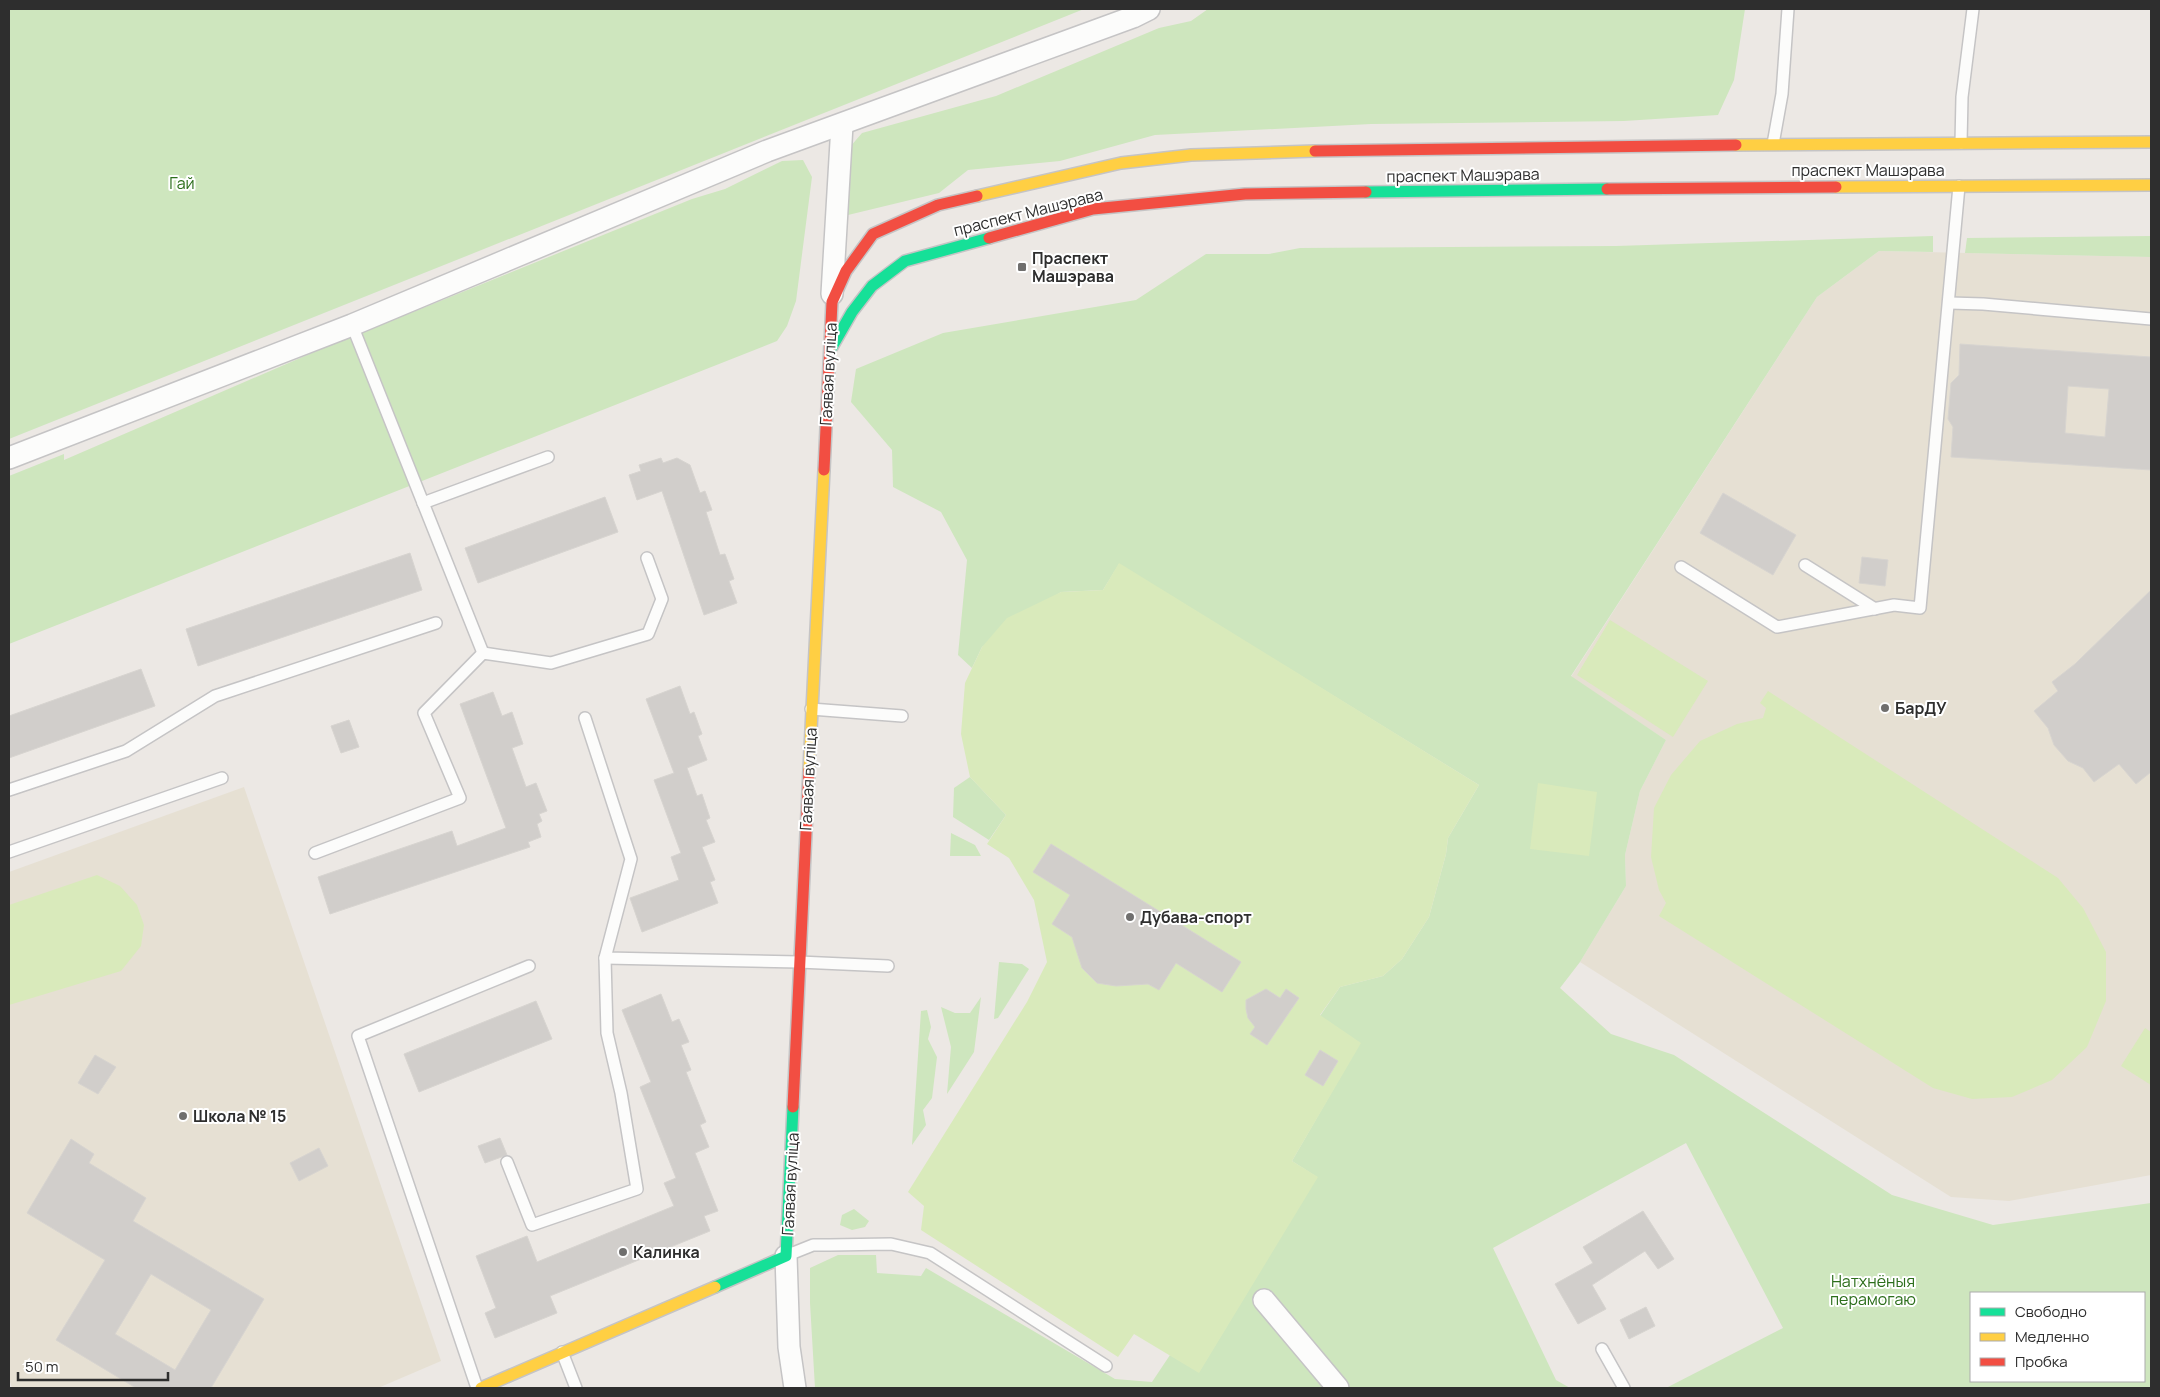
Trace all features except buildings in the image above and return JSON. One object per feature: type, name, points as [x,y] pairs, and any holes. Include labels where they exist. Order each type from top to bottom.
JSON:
[{"type":"main road","name":"праспект Машэрава","points":[[832,302],[846,271],[873,234],[938,205],[1121,163],[1191,155],[1260,152],[1773,144],[2151,142]]},
{"type":"main road","name":"праспект Машэрава","points":[[829,353],[852,312],[872,286],[905,261],[1093,209],[1245,194],[1959,185],[2151,185]]},
{"type":"main road","name":"Гаявая вуліца","points":[[482,1388],[786,1256],[832,302]]},
{"type":"street","points":[[9,458],[352,325],[767,151],[1133,17],[1149,9]]},
{"type":"street","points":[[832,302],[842,125]]},
{"type":"street","name":"Гаявая вуліца","points":[[786,1256],[789,1348],[795,1388]]},
{"type":"street","points":[[1264,1300],[1338,1388]]},
{"type":"lane","points":[[1773,144],[1782,94],[1788,9]]},
{"type":"lane","points":[[1961,143],[1962,97],[1973,9]]},
{"type":"lane","points":[[1681,567],[1777,626],[1894,606],[1920,608],[1950,303],[1959,185]]},
{"type":"lane","points":[[1950,303],[1983,304],[2151,319]]},
{"type":"lane","points":[[352,325],[483,653]]},
{"type":"lane","points":[[423,502],[548,457]]},
{"type":"lane","points":[[483,653],[551,663],[648,634],[662,599],[647,558]]},
{"type":"lane","points":[[1805,565],[1875,609]]},
{"type":"lane","points":[[9,790],[126,751],[215,696],[436,623]]},
{"type":"lane","points":[[315,853],[460,798],[424,713],[483,653]]},
{"type":"lane","points":[[811,709],[902,716]]},
{"type":"lane","points":[[507,1162],[532,1225],[637,1189],[621,1093],[608,1033],[605,958],[631,859],[585,718]]},
{"type":"lane","points":[[9,852],[222,778]]},
{"type":"lane","points":[[605,958],[888,966]]},
{"type":"lane","points":[[477,1388],[358,1036],[529,966]]},
{"type":"lane","points":[[786,1256],[813,1245],[829,1244],[891,1244],[930,1253],[1106,1366]]},
{"type":"lane","points":[[1602,1349],[1624,1388]]},
{"type":"lane","points":[[562,1352],[576,1388]]},
{"type":"shaded area","name":"БарДУ","points":[[1879,251],[2151,257],[2151,1175],[2009,1201],[1951,1197],[1580,962],[1626,886],[1625,855],[1640,791],[1666,740],[1571,677],[1817,297]]},
{"type":"shaded area","name":"Школа № 15","points":[[244,787],[441,1361],[378,1388],[12,1388],[9,1379],[9,872]]},
{"type":"green space","name":"Гай","points":[[9,9],[1084,9],[9,439]]},
{"type":"green space","points":[[1208,9],[1745,9],[1734,80],[1718,115],[1624,121],[1371,124],[1155,135],[1060,161],[968,170],[939,193],[848,215],[831,169],[862,133],[996,96],[1159,28],[1191,21]]},
{"type":"green space","points":[[803,160],[812,177],[796,301],[787,326],[777,341],[9,644],[9,476],[64,454],[64,460],[314,352],[692,199],[725,189],[782,161]]},
{"type":"green space","name":"Натхнёныя перамогаю","points":[[1933,236],[1933,252],[1879,251],[1817,297],[1571,676],[1666,740],[1640,791],[1625,855],[1626,886],[1580,962],[1560,988],[1611,1034],[1674,1055],[1892,1195],[1993,1225],[2151,1203],[2151,1388],[1666,1388],[1783,1328],[1686,1143],[1493,1248],[1556,1380],[1570,1388],[815,1388],[810,1268],[838,1255],[876,1255],[877,1273],[921,1276],[926,1268],[1115,1379],[1152,1382],[1170,1355],[1199,1372],[1317,1177],[1292,1161],[1360,1043],[1320,1016],[1340,987],[1383,976],[1402,959],[1429,917],[1446,854],[1448,838],[1479,785],[1119,564],[1103,590],[1061,592],[982,647],[972,668],[958,655],[967,560],[941,512],[893,487],[892,450],[851,402],[856,369],[943,333],[1136,300],[1206,254],[1269,254],[1300,248],[1616,246]]},
{"type":"green space","points":[[2151,236],[2151,257],[1965,253],[1967,238]]},
{"type":"green space","points":[[1119,563],[1479,785],[1448,838],[1446,854],[1429,917],[1402,959],[1383,976],[1340,987],[1320,1015],[1361,1043],[1292,1161],[1318,1177],[1199,1373],[1134,1334],[1118,1357],[921,1230],[924,1206],[908,1192],[1027,1002],[1047,962],[1034,900],[1009,858],[987,844],[1006,815],[970,777],[961,734],[965,683],[982,647],[1007,618],[1061,592],[1103,590]]},
{"type":"green space","points":[[1610,620],[1708,681],[1673,737],[1577,675]]},
{"type":"green space","points":[[1768,691],[2058,878],[2083,908],[2106,952],[2106,1001],[2087,1047],[2052,1080],[2012,1097],[1972,1099],[1933,1088],[1659,916],[1666,903],[1659,890],[1651,857],[1654,808],[1671,775],[1700,741],[1737,724],[1763,718],[1766,708],[1760,703]]},
{"type":"green space","points":[[970,777],[1006,815],[989,840],[953,817],[954,788]]},
{"type":"green space","points":[[1538,783],[1597,792],[1589,856],[1530,849]]},
{"type":"green space","points":[[951,833],[975,845],[981,856],[950,856]]},
{"type":"green space","points":[[97,875],[120,886],[137,905],[144,925],[141,946],[121,971],[9,1005],[9,905]]},
{"type":"green space","points":[[999,962],[1022,964],[1029,969],[998,1018],[994,1019]]},
{"type":"green space","points":[[981,997],[974,1052],[947,1094],[951,1047],[941,1007],[955,1013],[970,1013]]},
{"type":"green space","points":[[927,1010],[931,1027],[928,1039],[937,1057],[932,1098],[923,1110],[926,1125],[912,1145],[921,1011]]},
{"type":"green space","points":[[2145,1028],[2151,1032],[2151,1085],[2121,1066]]},
{"type":"green space","points":[[854,1209],[869,1221],[865,1227],[852,1230],[840,1225],[842,1215]]},
{"type":"traffic: fast","points":[[1366,192],[1607,189]]},
{"type":"traffic: fast","points":[[832,347],[852,312],[872,286],[905,261],[989,238]]},
{"type":"traffic: fast","points":[[715,1287],[786,1256],[793,1107]]},
{"type":"traffic: slow","points":[[1736,145],[2151,142]]},
{"type":"traffic: slow","points":[[977,196],[1121,163],[1191,155],[1315,151]]},
{"type":"traffic: slow","points":[[1836,187],[2151,185]]},
{"type":"traffic: slow","points":[[809,770],[824,470]]},
{"type":"traffic: slow","points":[[481,1388],[715,1287]]},
{"type":"traffic: jam","points":[[1315,151],[1736,145]]},
{"type":"traffic: jam","points":[[1607,189],[1836,187]]},
{"type":"traffic: jam","points":[[989,238],[1093,209],[1245,194],[1366,192]]},
{"type":"traffic: jam","points":[[824,470],[832,302],[846,271],[873,234],[938,205],[977,196]]},
{"type":"traffic: jam","points":[[793,1107],[809,770]]},
{"type":"place","name":"Праспект Машэрава","points":[[1022,267]]},
{"type":"place","name":"БарДУ","points":[[1885,708]]},
{"type":"place","name":"Дубава-спорт","points":[[1130,917]]},
{"type":"place","name":"Школа № 15","points":[[183,1116]]},
{"type":"place","name":"Калинка","points":[[623,1252]]}]
